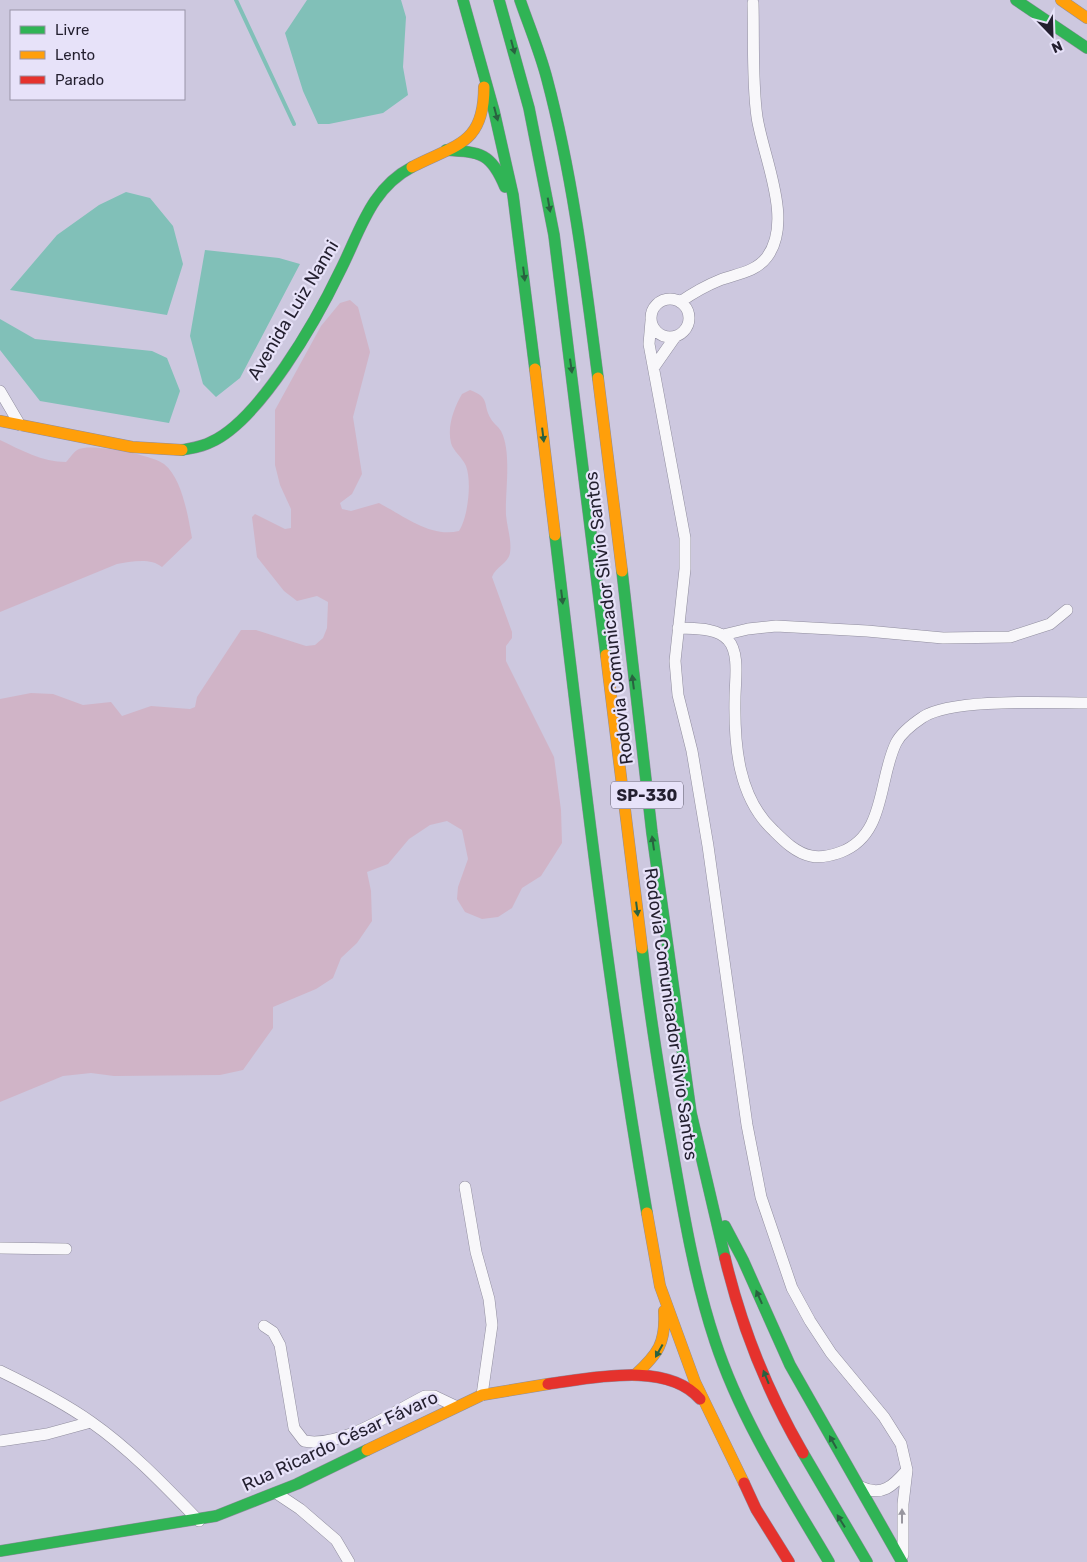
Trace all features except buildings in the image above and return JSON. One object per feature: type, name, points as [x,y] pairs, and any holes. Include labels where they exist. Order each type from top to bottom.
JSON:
[{"type":"main road","points":[[463,0],[483,64],[502,137],[518,223],[590,829],[632,1124],[666,1332],[662,1347],[656,1357],[635,1375]]},
{"type":"main road","name":"Rodovia Comunicador Silvio Santos","points":[[499,0],[529,108],[554,235],[657,1062],[694,1260],[715,1341],[739,1402],[767,1456],[829,1562]]},
{"type":"main road","name":"Rodovia Comunicador Silvio Santos","points":[[520,0],[547,77],[563,145],[587,283],[654,852],[682,1060],[703,1168],[735,1299],[769,1385],[796,1441],[867,1562]]},
{"type":"main road","points":[[528,0],[547,77]]},
{"type":"main road","points":[[1016,0],[1087,48]]},
{"type":"main road","points":[[1061,0],[1087,18]]},
{"type":"main road","name":"Avenida Luiz Nanni","points":[[0,422],[153,450],[179,450],[211,443],[237,426],[268,389],[340,272],[368,208],[386,184],[407,169],[466,139],[478,128],[484,99],[483,64]]},
{"type":"main road","points":[[444,150],[483,153],[491,158],[498,170],[518,223]]},
{"type":"main road","points":[[703,1168],[727,1230],[743,1260],[790,1366],[856,1484],[903,1562]]},
{"type":"main road","points":[[660,1286],[696,1382],[718,1430],[756,1509],[789,1562]]},
{"type":"main road","name":"Rua Ricardo César Fávaro","points":[[0,1551],[91,1535],[200,1520],[276,1493],[455,1406],[482,1395],[635,1375],[678,1382],[691,1389],[701,1400],[718,1430]]},
{"type":"street","points":[[680,302],[696,291],[751,270],[766,259],[774,245],[778,227],[773,181],[757,117],[753,3]]},
{"type":"street","points":[[654,367],[675,337],[681,334],[688,323],[688,311],[680,302],[674,300],[662,301],[653,309],[649,344],[685,538],[685,569],[674,661],[678,696],[692,751],[708,846],[747,1125],[761,1197],[792,1288],[831,1353],[894,1431],[902,1449],[908,1470],[902,1504],[903,1562]]},
{"type":"street","points":[[651,321],[656,332],[662,336],[675,337]]},
{"type":"street","points":[[0,391],[20,426]]},
{"type":"street","points":[[723,636],[748,628],[776,626],[867,631],[943,638],[1010,637],[1050,624],[1067,610]]},
{"type":"street","points":[[678,628],[704,629],[723,636],[732,646],[736,665],[735,711],[739,757],[748,797],[764,823],[790,846],[811,856],[834,855],[849,849],[862,839],[873,824],[897,742],[910,726],[924,716],[942,708],[973,705],[1087,702]]},
{"type":"street","points":[[465,1187],[476,1252],[489,1300],[492,1325],[482,1395]]},
{"type":"street","points":[[0,1248],[66,1249]]},
{"type":"street","points":[[264,1326],[272,1332],[280,1345],[294,1428],[304,1441],[318,1443],[344,1437],[425,1396],[434,1396],[455,1406]]},
{"type":"street","points":[[0,1371],[38,1389],[91,1422],[148,1470],[200,1520]]},
{"type":"street","points":[[0,1441],[47,1434],[91,1422]]},
{"type":"street","points":[[856,1484],[874,1492],[883,1490],[892,1486],[908,1470]]},
{"type":"street","points":[[276,1493],[300,1509],[336,1540],[349,1562]]},
{"type":"shaded area","points":[[307,0],[401,0],[406,17],[403,67],[408,95],[383,113],[329,124],[318,124],[303,91],[285,33]]},
{"type":"shaded area","points":[[126,192],[150,198],[173,226],[183,264],[167,315],[10,290],[57,235],[99,205]]},
{"type":"shaded area","points":[[205,250],[279,258],[300,264],[240,378],[216,397],[203,384],[190,336]]},
{"type":"shaded area","points":[[350,300],[358,307],[370,352],[353,417],[362,474],[352,494],[340,503],[342,509],[351,511],[379,503],[428,529],[449,532],[459,531],[467,508],[469,481],[466,466],[451,443],[450,430],[456,405],[462,394],[470,390],[481,396],[484,399],[488,414],[501,431],[507,460],[506,515],[510,553],[507,560],[496,570],[492,577],[512,632],[512,638],[506,646],[506,661],[554,757],[561,810],[562,843],[541,876],[522,888],[512,908],[498,917],[482,919],[465,912],[457,899],[458,887],[468,859],[462,830],[447,821],[430,825],[409,839],[388,864],[367,872],[371,891],[372,921],[357,943],[341,958],[333,978],[316,989],[273,1007],[273,1028],[243,1070],[220,1075],[114,1076],[91,1073],[63,1076],[0,1102],[0,699],[31,693],[53,694],[83,705],[111,702],[122,716],[151,706],[190,709],[195,707],[197,697],[241,630],[256,630],[306,646],[315,645],[323,638],[327,628],[328,602],[317,596],[297,601],[284,591],[257,557],[252,517],[255,514],[285,529],[291,528],[291,509],[280,485],[275,465],[275,410],[321,326],[340,303]]},
{"type":"shaded area","points":[[0,319],[35,339],[152,351],[167,358],[180,391],[169,423],[40,401],[0,350]]},
{"type":"shaded area","points":[[0,440],[32,455],[49,460],[66,462],[79,449],[96,448],[148,457],[164,464],[170,470],[180,488],[192,538],[162,567],[146,561],[117,564],[0,612]]},
{"type":"waterway","points":[[236,0],[294,124]]},
{"type":"traffic: fast","points":[[463,0],[494,111],[513,195],[535,369]]},
{"type":"traffic: fast","points":[[499,0],[529,108],[554,235],[606,655]]},
{"type":"traffic: fast","points":[[520,0],[544,69],[564,153],[577,227],[598,378]]},
{"type":"traffic: fast","points":[[1016,0],[1087,48]]},
{"type":"traffic: fast","points":[[446,150],[468,152],[483,156],[495,167],[505,187]]},
{"type":"traffic: fast","points":[[182,450],[208,444],[230,430],[249,413],[267,391],[317,315],[360,227],[376,199],[398,176],[412,167]]},
{"type":"traffic: fast","points":[[555,535],[608,959],[647,1213]]},
{"type":"traffic: fast","points":[[622,571],[652,833],[691,1113],[725,1258]]},
{"type":"traffic: fast","points":[[642,948],[656,1051],[677,1177],[691,1248],[715,1341],[751,1427],[781,1482],[829,1562]]},
{"type":"traffic: fast","points":[[725,1226],[743,1260],[790,1365],[902,1562]]},
{"type":"traffic: fast","points":[[0,1551],[216,1516],[297,1484],[367,1450]]},
{"type":"traffic: fast","points":[[803,1453],[867,1562]]},
{"type":"traffic: slow","points":[[1061,0],[1087,18]]},
{"type":"traffic: slow","points":[[412,167],[454,147],[473,132],[479,121],[483,106],[484,87]]},
{"type":"traffic: slow","points":[[535,369],[555,535]]},
{"type":"traffic: slow","points":[[598,378],[622,571]]},
{"type":"traffic: slow","points":[[0,421],[132,447],[182,450]]},
{"type":"traffic: slow","points":[[606,655],[642,948]]},
{"type":"traffic: slow","points":[[647,1213],[660,1286],[695,1382],[744,1483]]},
{"type":"traffic: slow","points":[[635,1375],[650,1361],[659,1347],[664,1332],[664,1311]]},
{"type":"traffic: slow","points":[[367,1450],[482,1395],[548,1384]]},
{"type":"traffic: jam","points":[[725,1258],[747,1333],[778,1407],[803,1453]]},
{"type":"traffic: jam","points":[[548,1384],[607,1376],[649,1376],[669,1380],[686,1387],[700,1399]]},
{"type":"traffic: jam","points":[[744,1483],[756,1509],[789,1562]]}]
